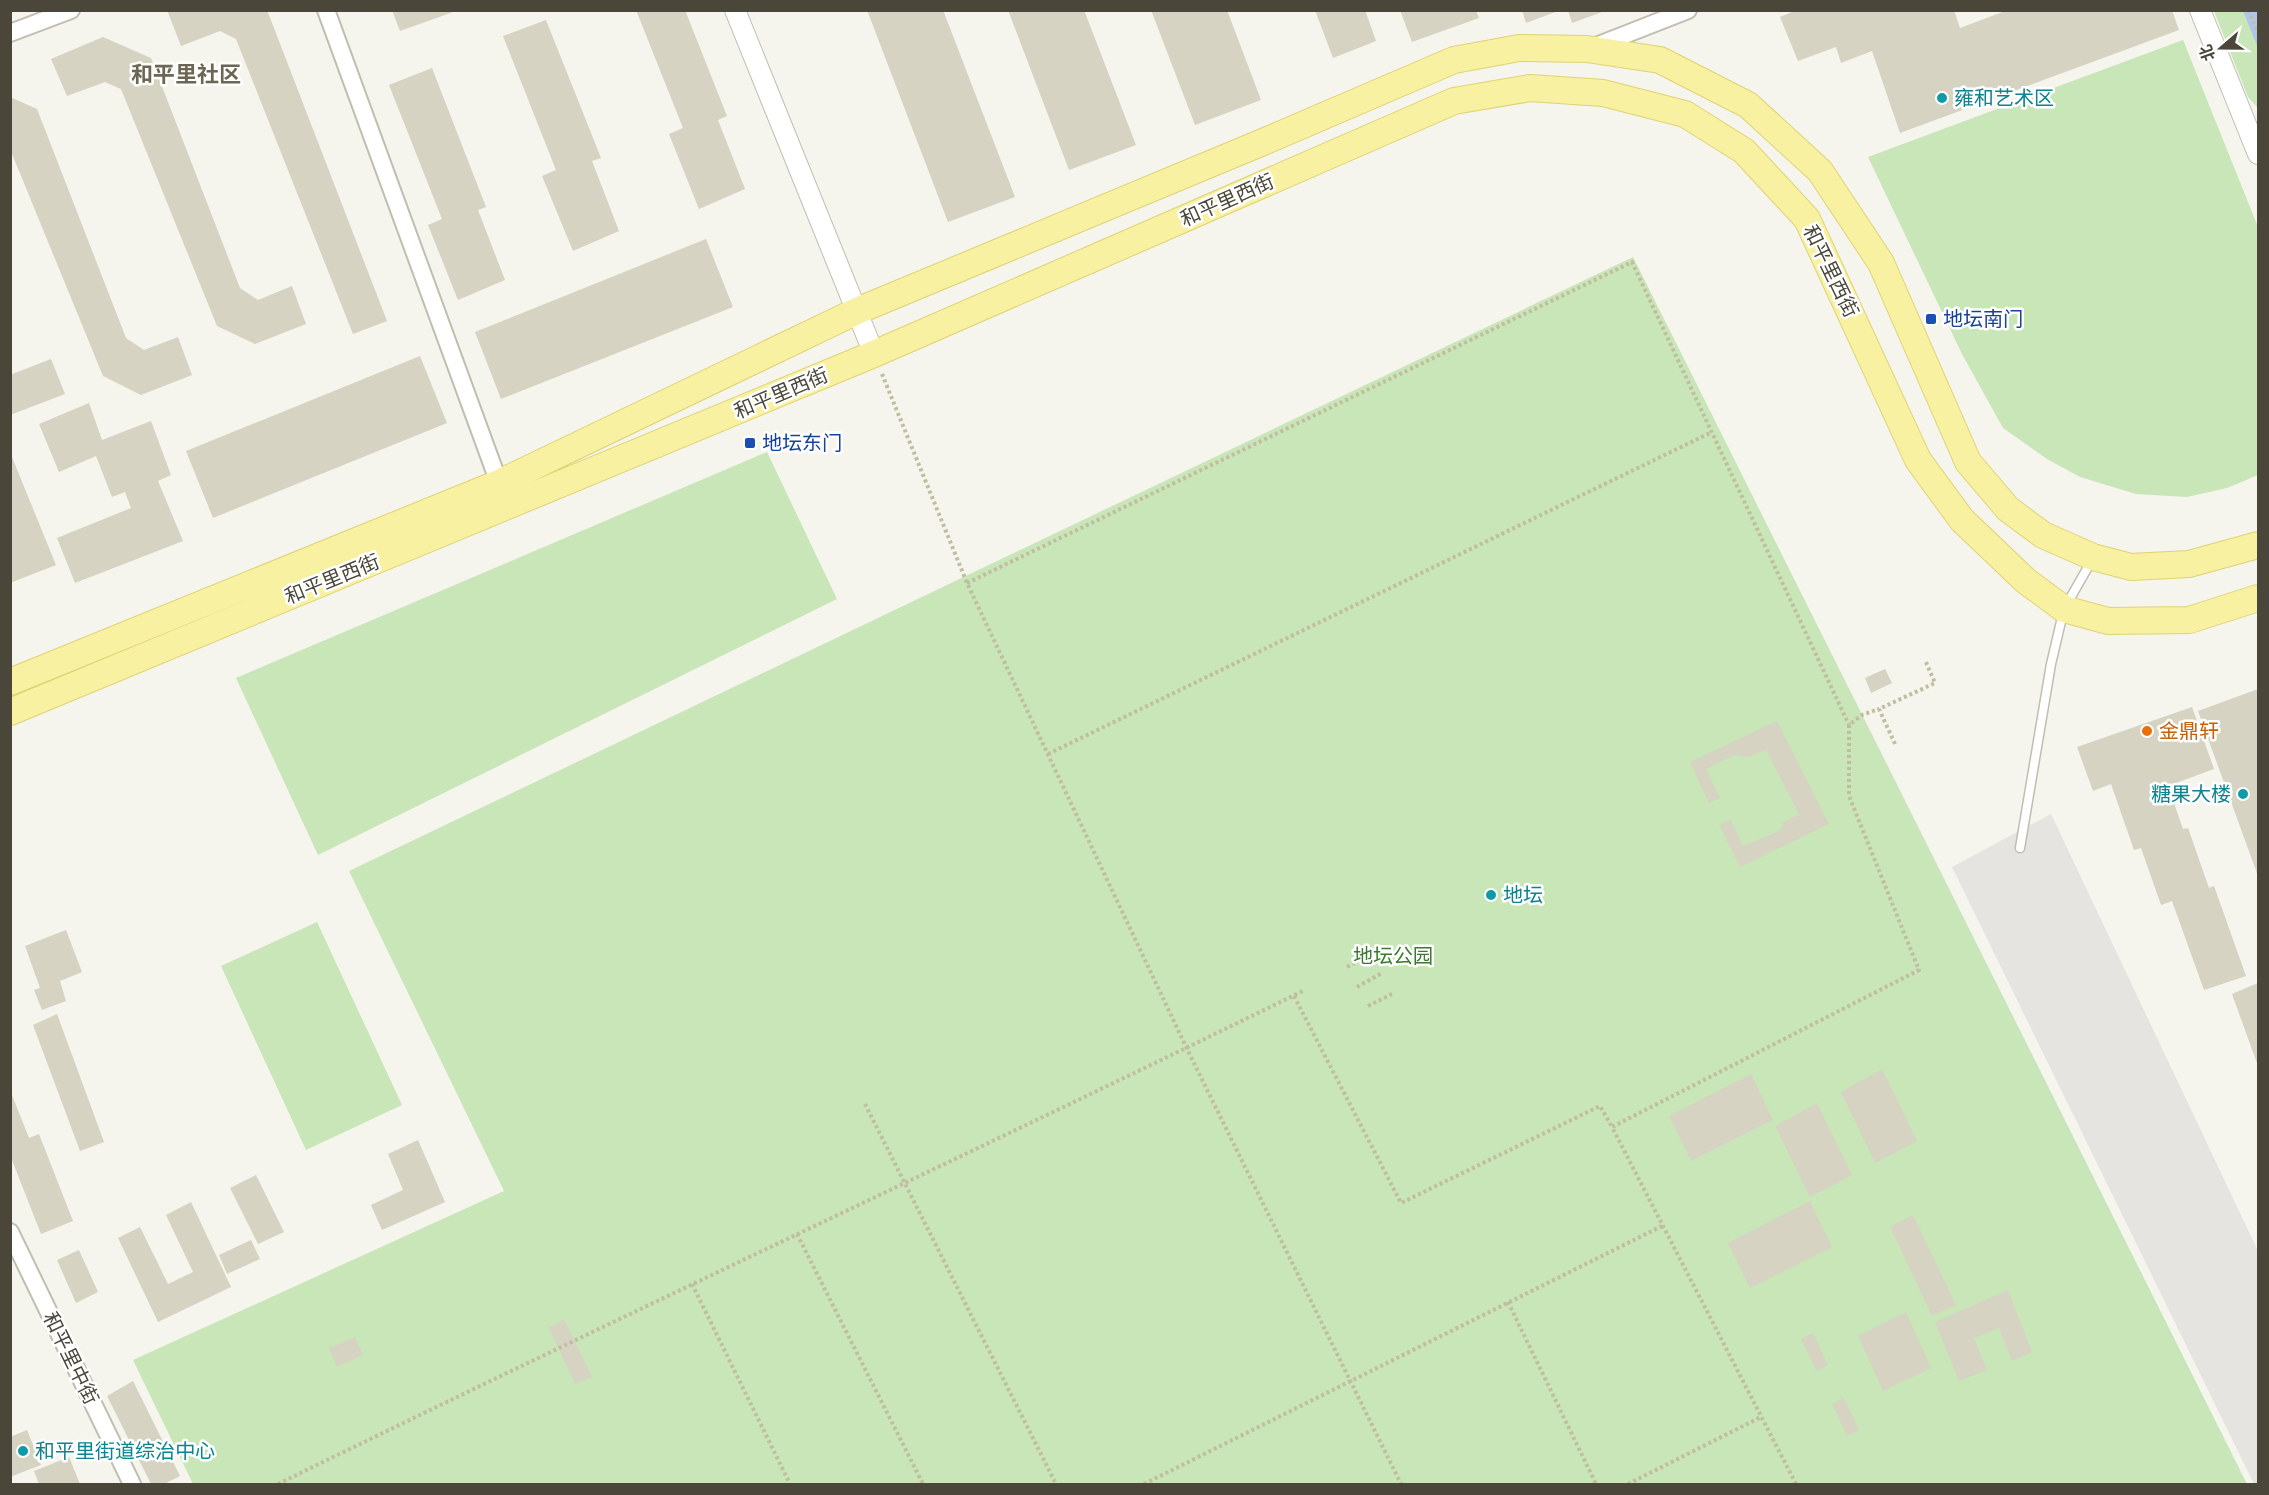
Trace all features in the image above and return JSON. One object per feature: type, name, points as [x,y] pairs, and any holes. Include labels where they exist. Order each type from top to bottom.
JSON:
[{"type":"main road","name":"和平里西街","points":[[10,682],[499,483],[857,311],[1454,60],[1519,48],[1587,49],[1660,60],[1748,105],[1820,171],[1881,263],[1968,462],[2008,509],[2043,535],[2093,556],[2132,567],[2188,564],[2259,545]]},
{"type":"main road","name":"和平里西街","points":[[10,712],[874,354],[1454,101],[1530,88],[1603,93],[1685,114],[1744,151],[1807,219],[1918,460],[1962,520],[2026,581],[2064,609],[2108,621],[2189,620],[2259,598]]},
{"type":"street","points":[[10,33],[71,10]]},
{"type":"street","points":[[326,10],[499,483]]},
{"type":"street","points":[[735,10],[874,354]]},
{"type":"street","points":[[1587,49],[1688,10]]},
{"type":"street","points":[[2200,10],[2254,134],[2259,154]]},
{"type":"street","name":"和平里中街","points":[[10,1232],[132,1485]]},
{"type":"lane","points":[[2020,848],[2051,664],[2064,609],[2093,556]]},
{"type":"path","points":[[2248,10],[2259,34]]},
{"type":"path","points":[[967,583],[1632,262],[1849,724],[1849,796],[1919,970],[1612,1127]]},
{"type":"path","points":[[874,354],[967,583],[1187,1049],[1401,1485]]},
{"type":"path","points":[[1048,754],[1712,432]]},
{"type":"path","points":[[1849,724],[1862,715],[1935,683],[1925,660]]},
{"type":"path","points":[[1879,709],[1895,744]]},
{"type":"path","points":[[1347,967],[1372,954]]},
{"type":"path","points":[[1357,987],[1382,973]]},
{"type":"path","points":[[278,1485],[692,1284],[1187,1049],[1305,990]]},
{"type":"path","points":[[1368,1006],[1392,994]]},
{"type":"path","points":[[1293,996],[1401,1203],[1600,1106],[1796,1485]]},
{"type":"path","points":[[865,1104],[1056,1485]]},
{"type":"path","points":[[1144,1485],[1662,1226]]},
{"type":"path","points":[[797,1234],[923,1485]]},
{"type":"path","points":[[692,1284],[790,1485]]},
{"type":"path","points":[[1508,1302],[1596,1485]]},
{"type":"path","points":[[1628,1485],[1761,1417]]},
{"type":"green space","points":[[2214,11],[2258,11],[2258,108],[2248,97]]},
{"type":"green space","points":[[2183,40],[2258,227],[2258,475],[2227,488],[2187,497],[2136,494],[2080,477],[2047,459],[2003,428],[1962,354],[1868,157]]},
{"type":"green space","name":"地坛公园","points":[[1633,257],[2247,1484],[193,1484],[133,1360],[504,1191],[349,871]]},
{"type":"green space","points":[[767,452],[837,599],[318,855],[236,678]]},
{"type":"green space","points":[[317,922],[402,1105],[306,1150],[221,966]]},
{"type":"shaded area","points":[[2051,814],[2258,1251],[2258,1484],[2254,1484],[1952,867]]},
{"type":"water","points":[[2243,11],[2258,11],[2258,48]]},
{"type":"building","points":[[167,10],[267,10],[387,321],[353,334],[236,39],[220,31],[181,46]]},
{"type":"building","points":[[392,10],[456,10],[456,11],[400,31]]},
{"type":"building","points":[[636,10],[685,10],[727,116],[718,120],[745,189],[699,209],[669,134],[683,128]]},
{"type":"building","points":[[867,10],[943,10],[1015,197],[948,222]]},
{"type":"building","points":[[1008,10],[1084,10],[1136,145],[1069,170]]},
{"type":"building","points":[[1151,10],[1227,10],[1261,100],[1195,125]]},
{"type":"building","points":[[1315,10],[1365,10],[1376,41],[1333,58]]},
{"type":"building","points":[[1400,10],[1476,10],[1479,18],[1412,42]]},
{"type":"building","points":[[1522,10],[1558,10],[1558,11],[1526,23]]},
{"type":"building","points":[[1568,10],[1605,10],[1605,11],[1572,23]]},
{"type":"building","name":"雍和艺术区","points":[[1797,10],[1954,10],[1960,28],[2008,10],[2172,10],[2179,30],[1900,133],[1872,51],[1841,63],[1836,47],[1798,61],[1780,17]]},
{"type":"building","points":[[546,20],[601,158],[592,161],[619,231],[573,251],[542,176],[556,170],[503,36]]},
{"type":"building","points":[[103,37],[151,58],[240,288],[258,300],[292,286],[306,324],[255,344],[217,326],[121,89],[105,82],[67,96],[51,59]]},
{"type":"building","points":[[432,68],[486,207],[478,210],[505,280],[458,300],[428,225],[442,219],[389,85]]},
{"type":"building","points":[[10,97],[37,109],[126,338],[144,350],[178,337],[192,375],[141,395],[103,376],[10,149]]},
{"type":"building","points":[[706,239],[733,307],[501,399],[475,332]]},
{"type":"building","points":[[420,356],[447,423],[213,518],[186,451]]},
{"type":"building","points":[[51,359],[65,394],[10,415],[10,375]]},
{"type":"building","points":[[89,403],[102,440],[151,421],[171,475],[158,481],[183,541],[75,583],[57,538],[131,508],[125,492],[112,497],[96,456],[59,472],[39,424]]},
{"type":"building","points":[[12,457],[56,565],[10,583],[10,458]]},
{"type":"building","points":[[1885,669],[1892,683],[1871,693],[1865,678]]},
{"type":"building","name":"糖果大楼","points":[[2258,689],[2258,876],[2198,711]]},
{"type":"building","points":[[2192,707],[2214,769],[2168,786],[2183,829],[2188,828],[2209,888],[2214,886],[2246,976],[2204,990],[2172,901],[2161,905],[2141,848],[2134,850],[2111,784],[2093,791],[2077,747]]},
{"type":"building","points":[[1777,721],[1829,824],[1740,867],[1719,825],[1731,820],[1743,846],[1781,830],[1783,822],[1799,814],[1766,750],[1749,757],[1735,755],[1706,769],[1720,798],[1709,803],[1690,762]]},
{"type":"building","points":[[66,930],[82,972],[60,981],[66,1001],[42,1010],[34,990],[40,988],[25,946]]},
{"type":"building","points":[[2258,983],[2258,1066],[2232,994]]},
{"type":"building","points":[[57,1014],[104,1142],[80,1151],[33,1025]]},
{"type":"building","points":[[1882,1069],[1917,1141],[1875,1163],[1841,1092]]},
{"type":"building","points":[[1751,1074],[1773,1120],[1691,1161],[1669,1116]]},
{"type":"building","points":[[10,1090],[29,1138],[39,1134],[73,1221],[41,1234],[10,1155]]},
{"type":"building","points":[[1817,1103],[1852,1175],[1810,1197],[1775,1126]]},
{"type":"building","points":[[418,1140],[445,1202],[382,1230],[371,1205],[403,1190],[388,1154]]},
{"type":"building","points":[[256,1175],[284,1232],[258,1244],[230,1188]]},
{"type":"building","points":[[1810,1201],[1832,1247],[1750,1288],[1728,1243]]},
{"type":"building","points":[[191,1202],[231,1287],[158,1322],[118,1238],[140,1227],[168,1284],[193,1272],[166,1215]]},
{"type":"building","points":[[1913,1215],[1956,1305],[1932,1316],[1890,1227]]},
{"type":"building","points":[[251,1240],[260,1259],[227,1274],[219,1255]]},
{"type":"building","points":[[79,1250],[98,1292],[76,1303],[57,1260]]},
{"type":"building","points":[[2008,1290],[2032,1352],[2012,1361],[1999,1328],[1974,1338],[1987,1370],[1959,1381],[1935,1322]]},
{"type":"building","points":[[1906,1312],[1931,1368],[1883,1391],[1858,1336]]},
{"type":"building","points":[[564,1319],[592,1377],[575,1384],[549,1328]]},
{"type":"building","points":[[1813,1333],[1828,1365],[1816,1371],[1801,1339]]},
{"type":"building","points":[[355,1337],[363,1355],[337,1367],[329,1348]]},
{"type":"building","points":[[133,1381],[180,1476],[164,1484],[151,1484],[107,1396]]},
{"type":"building","points":[[1844,1398],[1859,1430],[1847,1436],[1832,1404]]},
{"type":"building","name":"和平里街道综治中心","points":[[27,1430],[41,1465],[10,1477],[10,1437]]},
{"type":"building","points":[[69,1457],[80,1484],[39,1484],[34,1471]]},
{"type":"place","name":"雍和艺术区","points":[[1942,98]]},
{"type":"place","name":"地坛南门","points":[[1931,319]]},
{"type":"place","name":"地坛东门","points":[[750,443]]},
{"type":"place","name":"金鼎轩","points":[[2147,731]]},
{"type":"place","name":"糖果大楼","points":[[2243,794]]},
{"type":"place","name":"地坛","points":[[1491,895]]},
{"type":"place","name":"和平里街道综治中心","points":[[23,1451]]},
{"type":"district","name":"和平里社区","points":[[186,74]]}]
